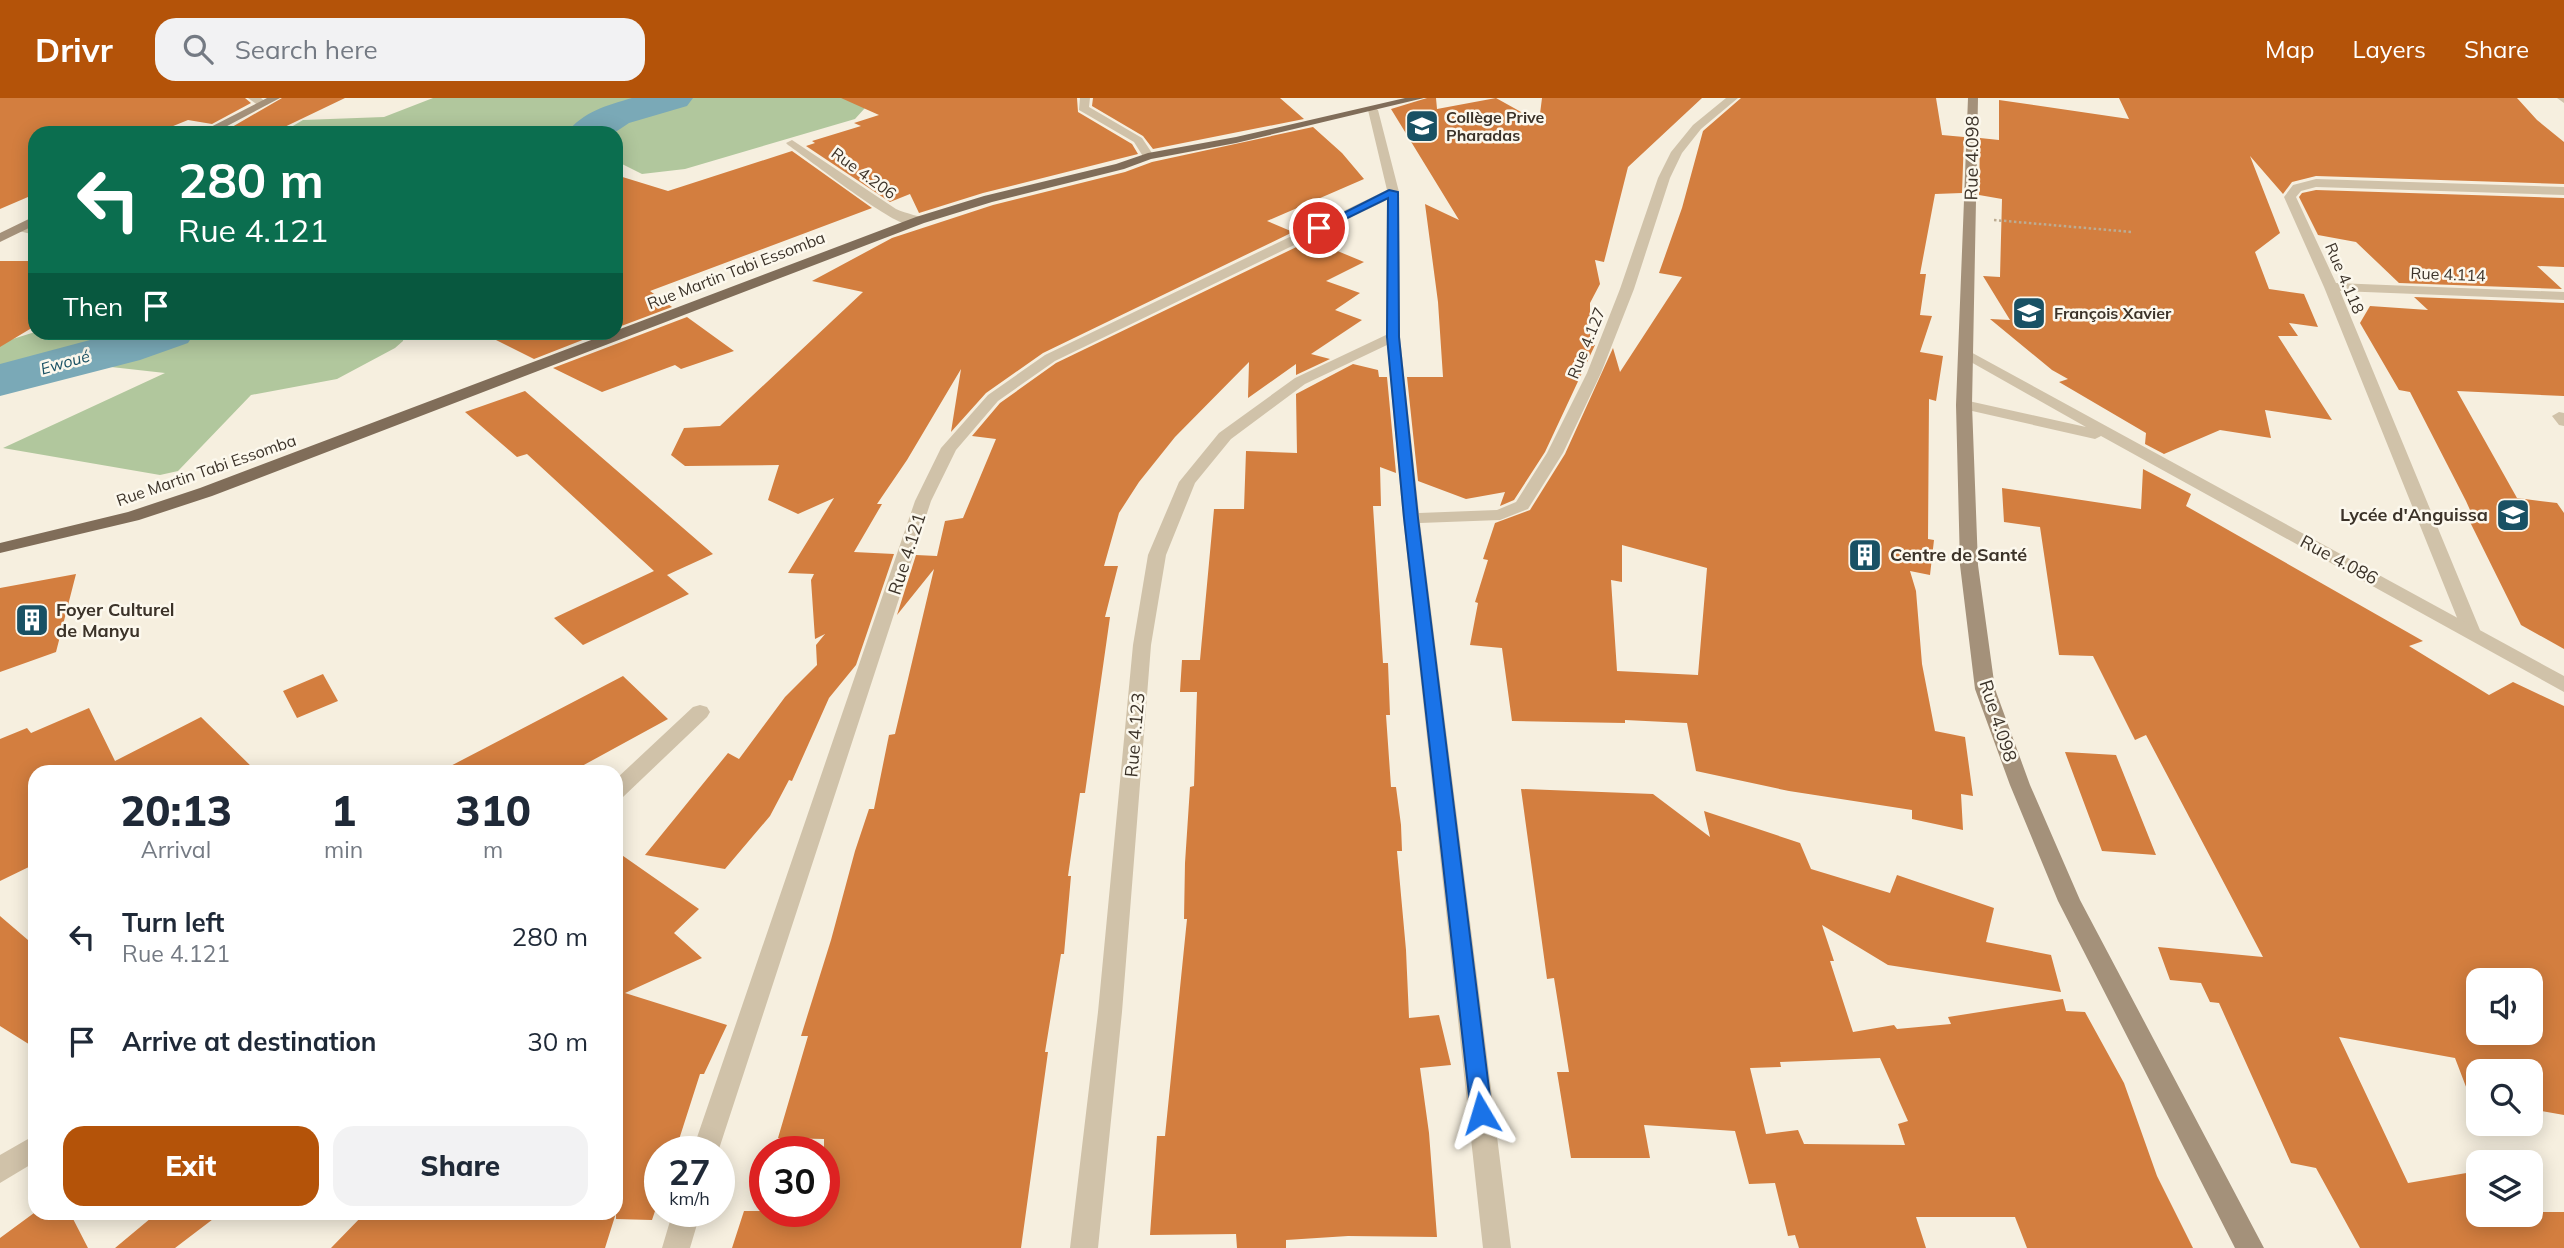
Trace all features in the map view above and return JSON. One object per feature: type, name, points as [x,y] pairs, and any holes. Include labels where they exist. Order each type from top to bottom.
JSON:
[{"type":"main road","points":[[217,126],[258,101],[275,98]]},
{"type":"main road","name":"Rue Martin Tabi Essomba","points":[[623,333],[920,220],[988,199],[1120,167],[1148,156],[1373,110],[1419,98]]},
{"type":"main road","name":"Rue 4.098","points":[[1973,98],[1964,405],[1969,565],[1985,689],[2020,785],[2069,901],[2250,1248]]},
{"type":"main road","points":[[0,238],[28,224]]},
{"type":"main road","name":"Rue Martin Tabi Essomba","points":[[0,548],[133,516],[206,492],[605,340]]},
{"type":"street","points":[[1085,98],[1083,108],[1138,140],[1148,156]]},
{"type":"street","name":"Rue 4.127","points":[[1411,518],[1500,514],[1522,505],[1555,453],[1594,373],[1627,289],[1664,178],[1677,152],[1697,127],[1733,98]]},
{"type":"street","points":[[1373,110],[1393,192],[1393,337],[1411,518],[1497,1248]]},
{"type":"street","name":"Rue 4.206","points":[[792,143],[892,212],[907,220],[920,220]]},
{"type":"street","name":"Rue 4.118","points":[[2471,630],[2331,287],[2290,197],[2297,188],[2316,183],[2564,191]]},
{"type":"street","name":"Rue 4.121","points":[[710,1136],[923,501],[949,447],[993,398],[1050,358],[1393,192]]},
{"type":"street","name":"Rue 4.114","points":[[2331,287],[2564,296]]},
{"type":"street","name":"Rue 4.123","points":[[1084,1248],[1110,1013],[1142,645],[1157,555],[1187,482],[1225,436],[1300,381],[1393,337]]},
{"type":"street","name":"Rue 4.086","points":[[1967,354],[2113,438],[2471,630],[2564,685]]},
{"type":"street","name":"Rue 4.086","points":[[1964,405],[2113,438]]},
{"type":"street","points":[[623,784],[700,712]]},
{"type":"street","points":[[0,1170],[28,1152]]},
{"type":"street","points":[[676,1248],[682,1227]]},
{"type":"lane","points":[[19,228],[28,230]]},
{"type":"path","points":[[1970,218],[2132,232]]},
{"type":"green space","points":[[433,98],[874,98],[855,119],[685,169],[642,174],[623,164],[623,126],[293,126],[303,120],[384,117]]},
{"type":"green space","points":[[28,334],[28,340],[403,340],[395,348],[337,379],[251,395],[178,471],[160,475],[3,448],[165,373],[84,364],[0,377],[0,343]]},
{"type":"building","points":[[0,98],[245,98],[251,103],[212,124],[188,120],[173,126],[28,126],[28,197],[0,209]]},
{"type":"building","points":[[282,98],[345,98],[287,126],[234,126]]},
{"type":"building","points":[[841,98],[1077,98],[1078,112],[1132,144],[1138,154],[983,193],[919,213],[910,194],[890,202],[806,146],[815,143],[812,141],[861,126],[854,123],[879,115]]},
{"type":"building","points":[[1093,98],[1280,98],[1304,119],[1153,149],[1143,136],[1092,106]]},
{"type":"building","points":[[1427,98],[1436,98],[1437,109],[1496,98],[1539,122],[1542,98],[1702,98],[1628,167],[1604,262],[1595,260],[1600,284],[1590,303],[1590,344],[1595,345],[1545,452],[1514,500],[1500,506],[1505,492],[1466,499],[1418,481],[1407,377],[1443,377],[1438,302],[1425,204],[1459,220],[1391,109]]},
{"type":"building","points":[[1741,98],[1936,98],[1942,135],[1964,137],[1962,193],[1935,194],[1920,274],[1926,274],[1920,315],[1932,316],[1920,352],[1943,356],[1936,401],[1929,399],[1928,539],[1934,540],[1930,575],[1910,571],[1916,591],[1922,664],[1935,731],[1965,737],[1973,796],[1961,794],[1963,830],[1912,819],[1912,810],[1789,791],[1696,771],[1687,723],[1625,720],[1625,723],[1512,721],[1502,648],[1470,645],[1478,603],[1475,602],[1488,560],[1483,559],[1495,523],[1530,510],[1565,454],[1613,348],[1620,372],[1682,277],[1659,273],[1682,208],[1703,131]],"holes":[[[1622,545],[1707,568],[1698,675],[1617,671],[1611,580],[1622,582]]]},
{"type":"building","points":[[2119,98],[2517,98],[2537,120],[2564,142],[2564,184],[2316,176],[2292,182],[2283,194],[2250,156],[2280,233],[2255,252],[2269,289],[2304,294],[2318,327],[2289,323],[2298,336],[2278,336],[2332,420],[2265,410],[2271,438],[2220,430],[2164,454],[2145,444],[2146,433],[2059,382],[2068,379],[2052,370],[1990,319],[2010,320],[1983,276],[2000,277],[2002,199],[1979,195],[1980,138],[1999,140],[1999,100],[2129,119]]},
{"type":"building","points":[[1313,127],[1342,153],[1364,179],[1267,221],[1293,232],[1043,353],[986,393],[951,432],[961,369],[907,460],[877,504],[882,504],[854,552],[894,554],[856,665],[829,698],[792,781],[789,780],[770,816],[725,869],[645,855],[728,753],[739,759],[785,697],[817,665],[816,645],[825,634],[815,639],[811,580],[814,574],[788,573],[834,498],[798,514],[768,500],[779,465],[685,466],[671,455],[684,428],[720,426],[863,292],[812,281],[892,238],[993,205],[1125,172],[1152,162]]},
{"type":"building","points":[[792,151],[872,208],[650,291],[672,307],[623,325],[623,177],[668,191]]},
{"type":"building","points":[[2316,190],[2564,198],[2564,267],[2537,266],[2562,289],[2399,283],[2356,242],[2318,235],[2299,197],[2302,193]]},
{"type":"building","points":[[1311,240],[1364,262],[1326,281],[1360,293],[1335,310],[1362,320],[1311,354],[1330,359],[1296,375],[1296,364],[1248,398],[1249,362],[1175,437],[1139,482],[1119,513],[1104,566],[1118,566],[1105,617],[1110,617],[1085,793],[1080,793],[1068,876],[1071,876],[1064,954],[1061,954],[1045,1052],[1048,1052],[1021,1248],[732,1248],[744,1211],[749,1211],[749,1227],[840,1227],[840,1136],[779,1136],[808,1036],[801,1036],[855,851],[869,809],[874,809],[889,735],[895,734],[934,569],[897,615],[916,555],[937,556],[945,521],[963,518],[996,439],[972,436],[1000,403],[1056,363]]},
{"type":"building","points":[[0,261],[28,261],[28,330],[0,347]]},
{"type":"building","name":"Lycée d'Anguissa","points":[[2414,297],[2564,303],[2564,396],[2457,391],[2517,498],[2557,503],[2564,513],[2564,649],[2521,625],[2470,522],[2474,519],[2466,501],[2410,392],[2399,390],[2360,323],[2370,306],[2428,310]]},
{"type":"building","points":[[687,317],[734,351],[681,369],[675,365],[602,392],[553,368]]},
{"type":"building","points":[[496,340],[583,340],[534,359]]},
{"type":"building","points":[[1353,364],[1378,370],[1379,377],[1387,377],[1396,473],[1380,467],[1381,506],[1373,506],[1383,663],[1388,663],[1390,715],[1386,715],[1391,787],[1396,787],[1401,825],[1402,851],[1397,851],[1409,1018],[1439,1015],[1451,1065],[1420,1068],[1429,1133],[1437,1237],[1348,1236],[1286,1240],[1286,1248],[1237,1248],[1236,1234],[1150,1235],[1157,1136],[1165,1136],[1187,919],[1184,919],[1185,863],[1190,787],[1194,786],[1197,692],[1180,692],[1182,660],[1200,660],[1214,509],[1244,509],[1246,451],[1297,453],[1296,394]]},
{"type":"building","points":[[525,391],[713,554],[667,575],[689,594],[583,645],[554,618],[654,571],[527,454],[517,457],[465,412]]},
{"type":"building","points":[[2143,469],[2191,494],[2186,506],[2423,641],[2409,646],[2489,695],[2513,682],[2564,706],[2564,1115],[2543,1111],[2543,1059],[2466,1059],[2466,1087],[2455,1058],[2339,1037],[2408,1183],[2466,1173],[2466,1227],[2543,1227],[2543,1212],[2564,1212],[2564,1248],[2360,1248],[2316,1168],[2291,1163],[2219,1003],[2210,1002],[2201,983],[2170,980],[2158,947],[2263,957],[2146,735],[2135,740],[2093,656],[2059,655],[2040,527],[2004,522],[2002,488],[2141,509]]},
{"type":"building","name":"Foyer Culturel de Manyu","points":[[76,574],[56,652],[0,672],[0,588]]},
{"type":"building","points":[[323,674],[338,701],[297,718],[283,691]]},
{"type":"building","points":[[623,676],[668,719],[584,765],[452,765]]},
{"type":"building","points":[[89,708],[115,761],[201,717],[250,765],[28,765],[28,867],[0,881],[0,739],[27,728],[31,733]]},
{"type":"building","points":[[2065,752],[2116,755],[2156,855],[2102,851]]},
{"type":"building","points":[[1521,789],[1653,794],[1710,837],[1704,811],[1800,843],[1811,869],[1890,893],[1897,875],[1994,908],[1986,942],[2051,955],[2061,992],[1888,965],[1822,925],[1834,961],[1830,961],[1853,1032],[1894,1025],[1897,1029],[1951,1024],[1948,1017],[2063,999],[2066,1011],[2085,1012],[2124,1083],[2157,1176],[2193,1248],[2027,1248],[2015,1217],[1916,1217],[1926,1248],[1799,1248],[1795,1235],[1788,1236],[1775,1183],[1749,1184],[1735,1131],[1644,1125],[1650,1158],[1571,1158],[1557,1072],[1569,1072],[1554,978],[1547,979]],"holes":[[[1880,1058],[1908,1121],[1898,1124],[1905,1145],[1804,1144],[1798,1130],[1766,1134],[1750,1068],[1781,1067],[1780,1062]]]},
{"type":"building","points":[[623,856],[699,909],[674,933],[702,958],[625,993],[727,1025],[704,1074],[700,1074],[680,1136],[644,1136],[644,1220],[623,1219]]},
{"type":"building","points":[[0,916],[28,940],[28,1044],[0,1026]]},
{"type":"building","points":[[28,1217],[28,1220],[74,1220],[88,1248],[0,1248],[0,1238]]},
{"type":"building","points":[[149,1220],[212,1220],[175,1248],[115,1248]]},
{"type":"building","points":[[358,1220],[614,1220],[605,1248],[331,1248]]},
{"type":"waterway","name":"Ewoué","points":[[598,126],[615,115],[674,98]]},
{"type":"waterway","name":"Ewoué","points":[[0,380],[147,340]]},
{"type":"place","name":"Collège Prive Pharadas","points":[[1422,126]]},
{"type":"place","name":"François Xavier","points":[[2029,313]]},
{"type":"place","name":"Lycée d'Anguissa","points":[[2513,515]]},
{"type":"place","name":"Centre de Santé","points":[[1865,555]]},
{"type":"place","name":"Foyer Culturel de Manyu","points":[[32,620]]},
{"type":"route","points":[[1319,228],[1393,192],[1393,337],[1411,518],[1481,1113]]}]
